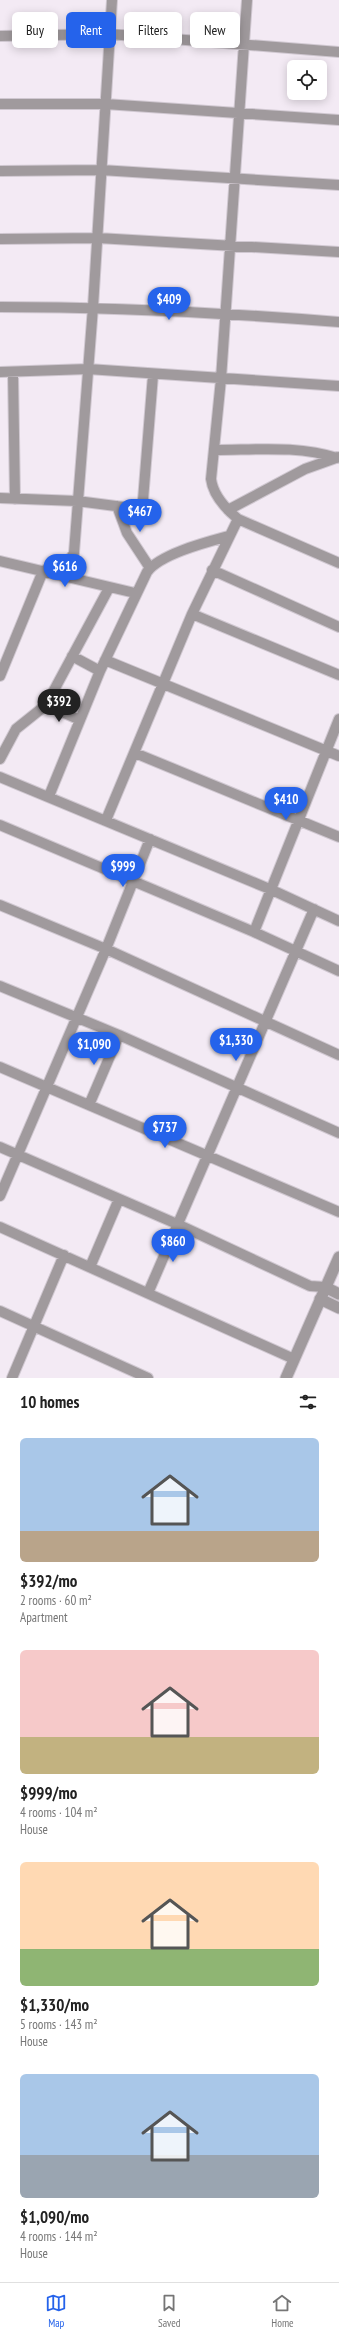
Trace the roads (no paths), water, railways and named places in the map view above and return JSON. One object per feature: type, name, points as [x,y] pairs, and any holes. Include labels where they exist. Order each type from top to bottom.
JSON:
[{"type":"street","points":[[111,12],[112,0]]},
{"type":"street","points":[[247,0],[212,488],[228,510],[238,519],[339,563]]},
{"type":"street","points":[[0,36],[66,35]]},
{"type":"street","points":[[116,35],[339,52]]},
{"type":"street","points":[[0,676],[42,572],[73,556],[98,238],[108,48]]},
{"type":"street","points":[[0,104],[105,104],[339,120]]},
{"type":"street","points":[[0,171],[101,170],[339,185]]},
{"type":"street","points":[[0,239],[98,238],[339,252]]},
{"type":"street","points":[[0,307],[93,307],[225,313],[339,322]]},
{"type":"street","points":[[0,372],[88,369],[153,375],[339,386]]},
{"type":"street","points":[[13,372],[15,499]]},
{"type":"street","points":[[0,498],[77,501],[131,508],[140,505],[142,500],[153,375]]},
{"type":"street","points":[[214,450],[294,450],[317,452],[338,458]]},
{"type":"street","points":[[228,510],[305,469],[338,458]]},
{"type":"street","points":[[117,506],[127,533],[150,568]]},
{"type":"street","points":[[106,820],[192,614],[228,536],[238,519]]},
{"type":"street","points":[[49,796],[100,671],[135,593],[150,568],[193,546],[228,536]]},
{"type":"street","points":[[0,561],[135,593]]},
{"type":"street","points":[[212,570],[339,628]]},
{"type":"street","points":[[0,758],[16,729],[46,705],[109,588]]},
{"type":"street","points":[[192,614],[339,675]]},
{"type":"street","points":[[72,656],[100,671]]},
{"type":"street","points":[[105,660],[339,756]]},
{"type":"street","points":[[46,705],[80,720]]},
{"type":"street","points":[[254,932],[339,719]]},
{"type":"street","points":[[135,753],[299,819],[339,837]]},
{"type":"street","points":[[0,777],[49,796],[272,890],[339,921]]},
{"type":"street","points":[[0,825],[254,932],[339,971]]},
{"type":"street","points":[[0,1196],[106,949],[150,839]]},
{"type":"street","points":[[0,905],[106,949],[339,1055]]},
{"type":"street","points":[[148,1294],[314,909]]},
{"type":"street","points":[[0,986],[119,1035],[339,1133]]},
{"type":"street","points":[[89,1105],[119,1035]]},
{"type":"street","points":[[0,1067],[339,1212]]},
{"type":"street","points":[[0,1147],[177,1224],[310,1286],[325,1287],[339,1294]]},
{"type":"street","points":[[90,1267],[119,1199]]},
{"type":"street","points":[[0,1226],[294,1359]]},
{"type":"street","points":[[12,1378],[64,1255]]},
{"type":"street","points":[[286,1378],[339,1257]]},
{"type":"street","points":[[310,1286],[320,1299],[339,1308]]},
{"type":"street","points":[[0,1312],[148,1378]]}]
